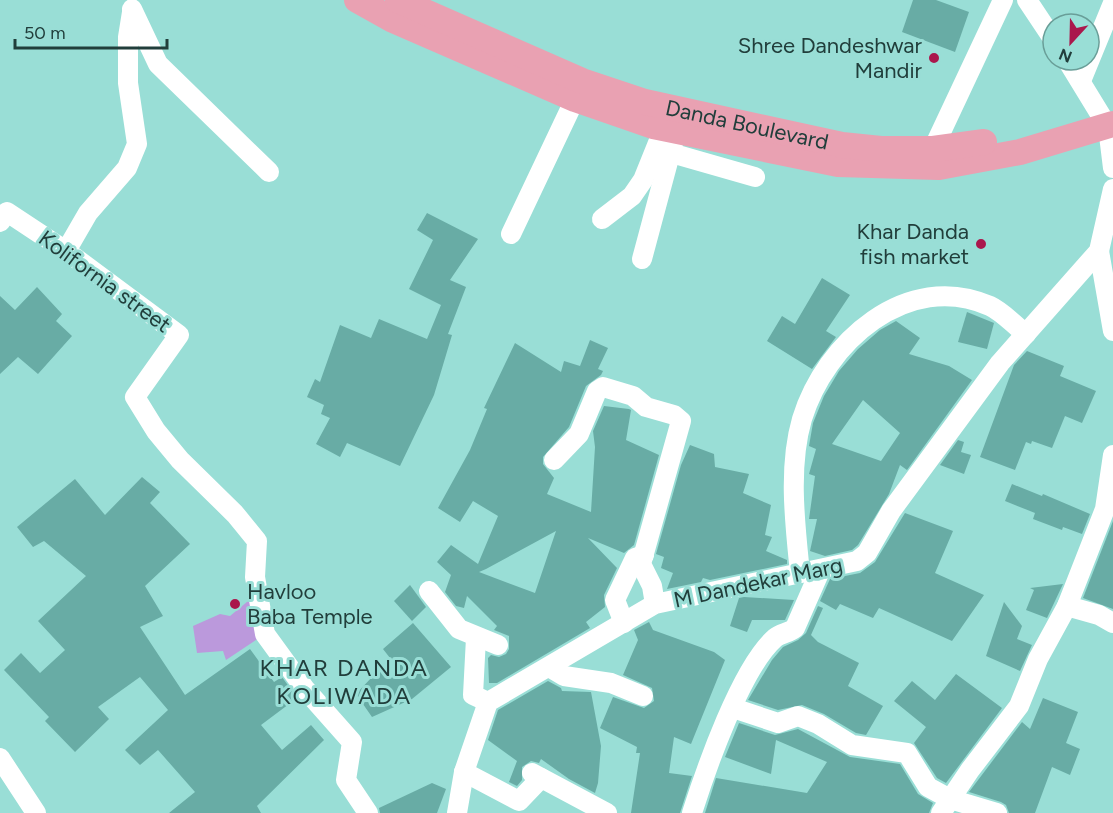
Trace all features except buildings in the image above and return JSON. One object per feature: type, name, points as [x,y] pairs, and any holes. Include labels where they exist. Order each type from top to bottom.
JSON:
[{"type":"main road","points":[[398,0],[507,59]]},
{"type":"main road","points":[[362,2],[391,19],[507,59],[673,130],[719,129],[840,155],[939,168],[1020,152],[1109,119]]},
{"type":"main road","name":"Danda Boulevard","points":[[840,155],[881,149],[933,149],[993,141],[1109,119]]},
{"type":"street","points":[[933,149],[1003,0]]},
{"type":"street","points":[[1027,0],[1041,21]]},
{"type":"street","points":[[1081,81],[1113,3]]},
{"type":"street","points":[[132,6],[159,64],[268,172]]},
{"type":"street","points":[[66,251],[88,213],[127,168],[137,144],[131,117],[128,82],[128,37],[132,6]]},
{"type":"street","points":[[1075,72],[1109,119],[1113,168]]},
{"type":"street","points":[[512,234],[578,90]]},
{"type":"street","points":[[673,130],[755,177]]},
{"type":"street","points":[[602,219],[632,196],[673,130]]},
{"type":"street","points":[[642,259],[673,130]]},
{"type":"street","name":"M Dandekar Marg","points":[[488,702],[655,604],[800,573],[820,571],[857,561],[867,553],[891,511],[1000,363],[1105,240],[1113,189]]},
{"type":"street","name":"Kolifornia street","points":[[0,222],[7,212],[66,251],[179,335],[135,397],[156,431],[180,460],[235,514],[257,541],[255,577],[265,634],[304,689],[352,742],[346,780],[368,813]]},
{"type":"street","points":[[1105,240],[1113,331]]},
{"type":"street","points":[[800,573],[796,523],[797,444],[802,419],[818,380],[841,349],[859,332],[895,306],[926,297],[960,299],[989,306],[1026,334]]},
{"type":"street","points":[[554,459],[579,434],[597,391],[603,387],[633,396],[646,406],[674,415],[681,421],[641,567],[652,586],[655,604]]},
{"type":"street","points":[[946,806],[1019,706],[1038,659],[1067,606],[1105,509],[1113,455]]},
{"type":"street","points":[[624,623],[615,600],[635,558],[644,555]]},
{"type":"street","points":[[692,813],[704,774],[751,671],[773,640],[795,628],[820,571]]},
{"type":"street","points":[[429,591],[459,629],[476,638],[498,645]]},
{"type":"street","points":[[1067,606],[1099,615],[1113,623]]},
{"type":"street","points":[[457,813],[464,772],[488,702],[473,695],[476,638]]},
{"type":"street","points":[[549,667],[564,676],[611,683],[643,696]]},
{"type":"street","points":[[733,708],[778,723],[798,716],[818,724],[852,745],[907,753],[928,787],[946,806],[998,813]]},
{"type":"street","points":[[0,758],[36,813]]},
{"type":"street","points":[[464,772],[519,801],[536,779]]},
{"type":"street","points":[[529,813],[537,794],[536,779]]},
{"type":"street","points":[[536,779],[607,813]]},
{"type":"shaded area","points":[[259,592],[265,634],[226,660],[223,651],[197,653],[193,626],[220,614],[230,616]]},
{"type":"place","name":"Shree Dandeshwar Mandir","points":[[934,58]]},
{"type":"place","name":"Khar Danda fish market","points":[[981,244]]},
{"type":"place","name":"Havloo Baba Temple","points":[[235,604]]},
{"type":"district","name":"KHAR DANDA KOLIWADA","points":[[344,682]]}]
